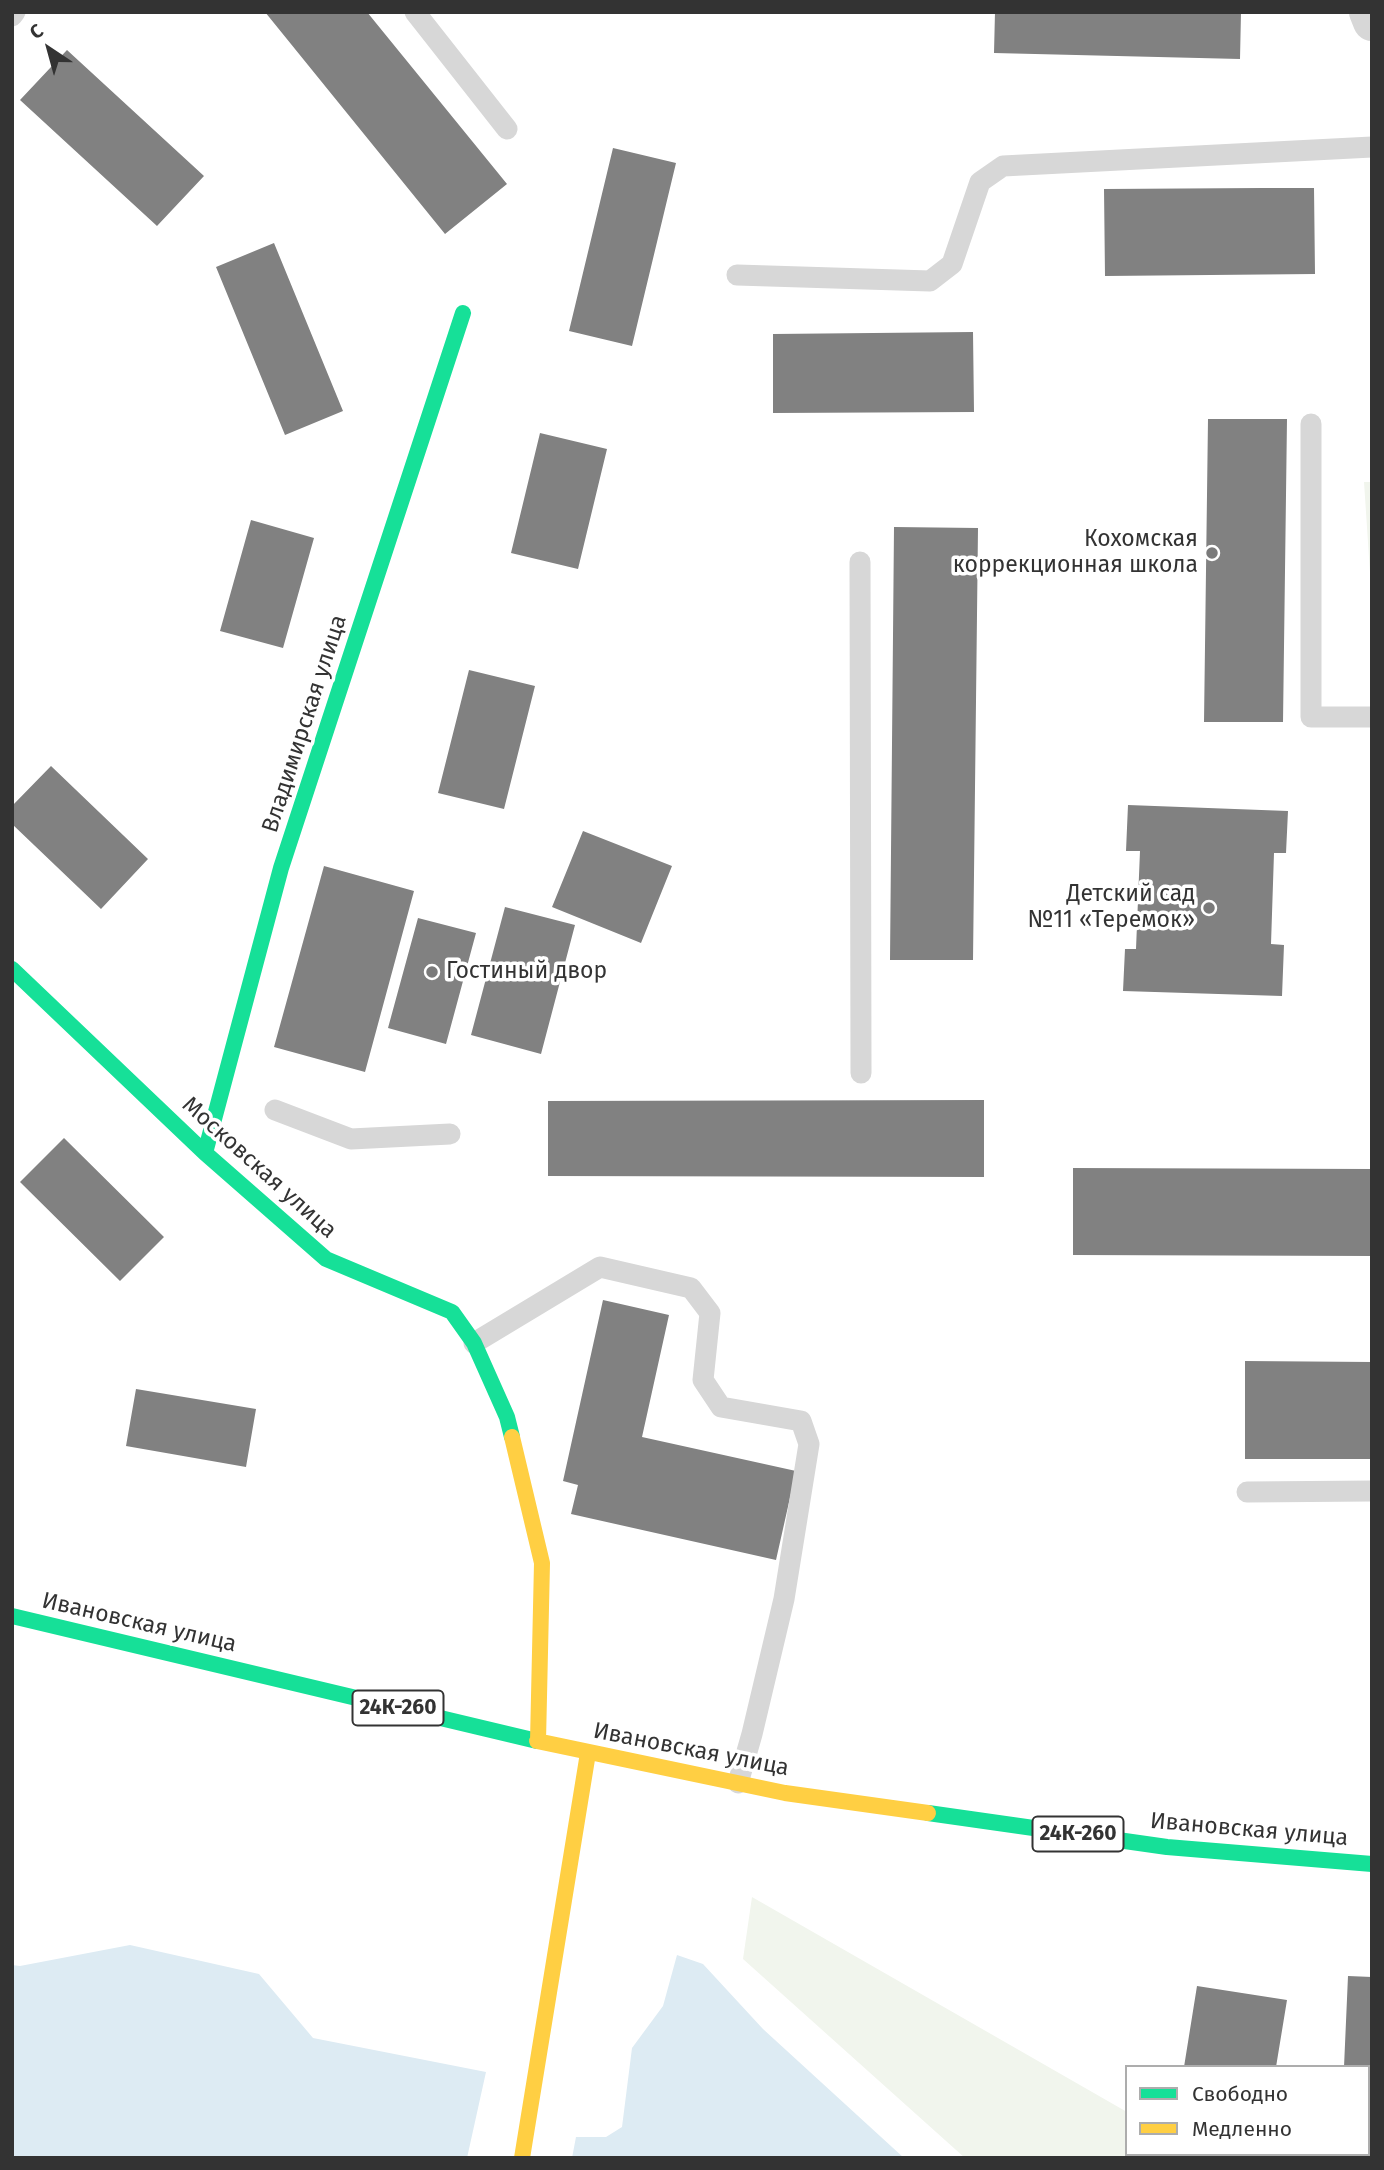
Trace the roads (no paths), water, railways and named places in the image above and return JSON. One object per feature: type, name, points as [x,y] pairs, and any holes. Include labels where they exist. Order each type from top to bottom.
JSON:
[{"type":"street","points":[[1368,12],[1372,22]]},
{"type":"street","name":"Владимирская улица","points":[[205,1153],[281,868],[463,313]]},
{"type":"street","name":"Московская улица","points":[[12,969],[205,1153],[326,1259],[452,1311],[474,1343],[507,1418],[542,1563],[538,1741]]},
{"type":"street","name":"Ивановская улица","points":[[12,1616],[588,1753],[785,1793],[1167,1847],[1372,1864]]},
{"type":"street","points":[[522,2158],[588,1753]]},
{"type":"lane","points":[[12,16],[15,12]]},
{"type":"lane","points":[[415,12],[508,129]]},
{"type":"lane","points":[[737,275],[930,281],[953,264],[979,182],[1003,166],[1372,147]]},
{"type":"lane","points":[[1311,424],[1311,717],[1372,718]]},
{"type":"lane","points":[[860,562],[861,1073]]},
{"type":"lane","points":[[275,1110],[351,1139],[450,1134]]},
{"type":"lane","points":[[474,1343],[600,1267],[691,1288],[710,1312],[703,1380],[721,1407],[801,1421],[809,1444],[784,1599],[738,1783]]},
{"type":"lane","points":[[1247,1492],[1372,1491]]},
{"type":"place","name":"Кохомская коррекционная школа","points":[[1212,553]]},
{"type":"place","name":"Детский сад №11 «Теремок»","points":[[1209,908]]},
{"type":"place","name":"Гостиный двор","points":[[432,972]]}]
